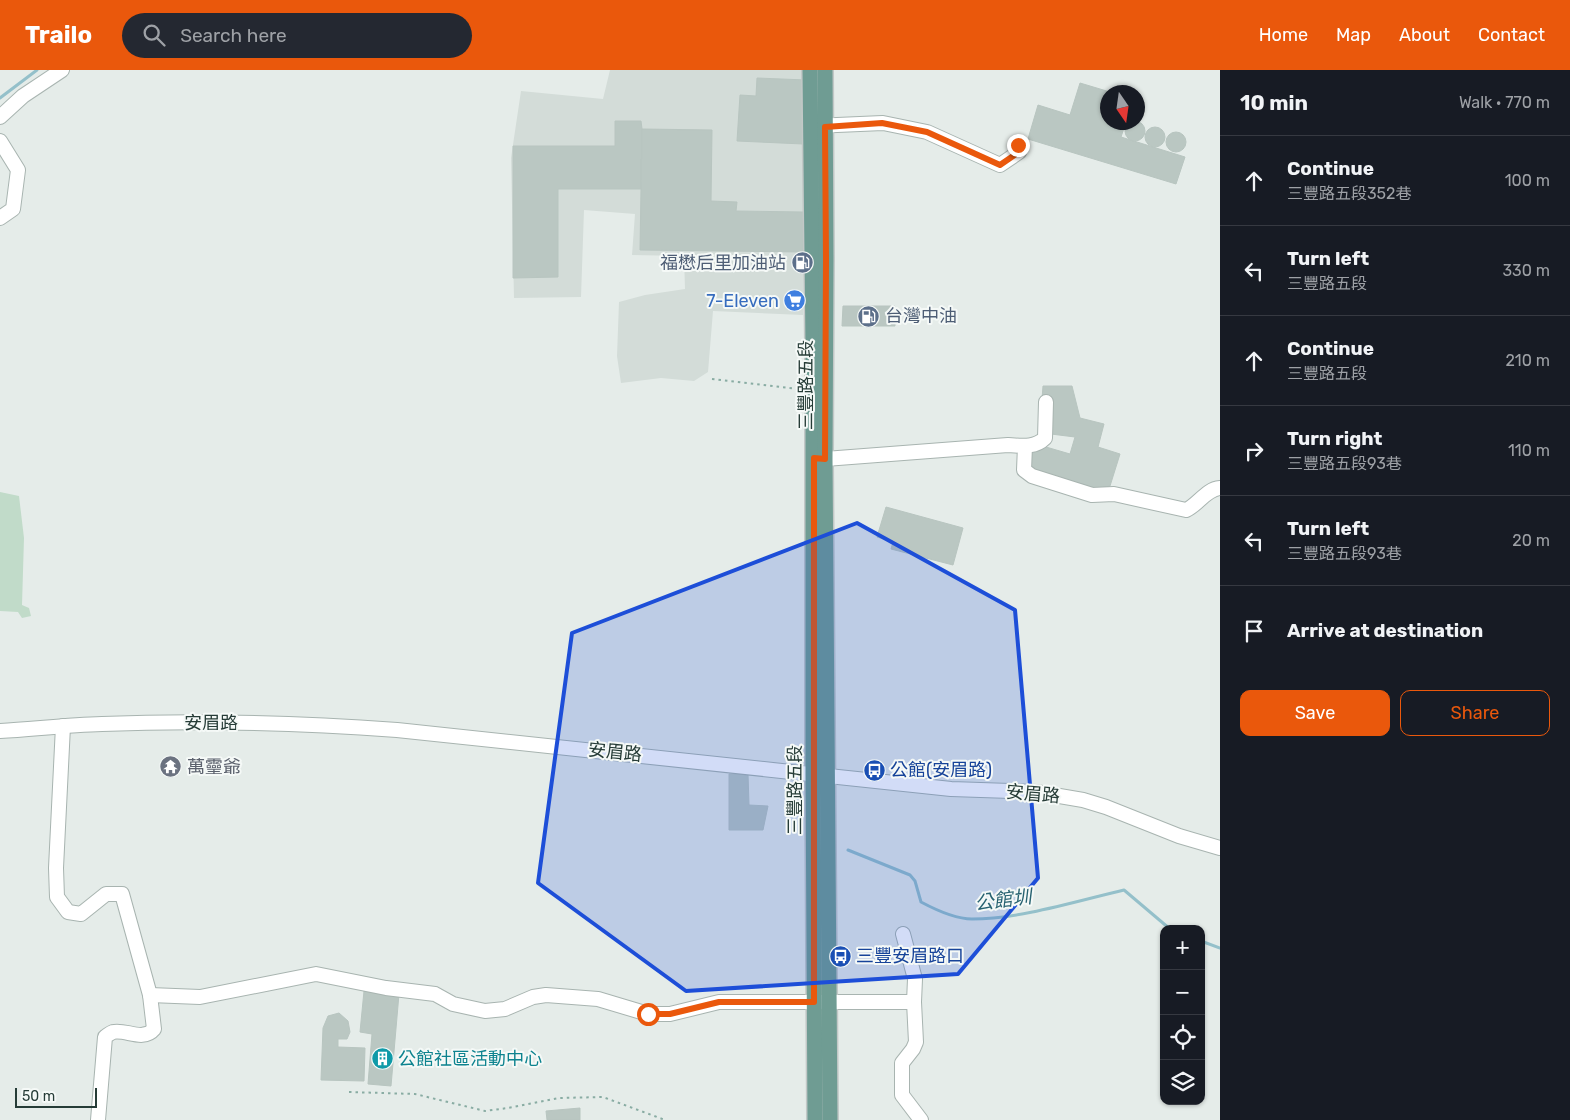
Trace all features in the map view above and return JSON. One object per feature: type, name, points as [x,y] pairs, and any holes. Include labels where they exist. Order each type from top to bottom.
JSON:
[{"type":"main road","name":"三豐路五段","points":[[810,70],[818,126],[826,259],[819,458],[822,1003],[830,1120]]},
{"type":"main road","name":"三豐路五段","points":[[819,458],[813,391],[818,126],[825,70]]},
{"type":"main road","name":"三豐路五段","points":[[815,1120],[822,1003]]},
{"type":"street","points":[[0,117],[23,96],[62,70]]},
{"type":"street","points":[[818,126],[882,123],[927,132],[1000,165],[1019,152],[1018,145]]},
{"type":"street","points":[[0,141],[18,170],[13,209],[0,218]]},
{"type":"street","points":[[819,458],[1008,445],[1025,446],[1040,443],[1046,438],[1046,402]]},
{"type":"street","points":[[1025,446],[1024,470],[1032,476],[1092,495],[1114,494],[1186,510],[1211,491],[1220,488]]},
{"type":"street","name":"安眉路","points":[[0,731],[100,724],[232,722],[350,726],[407,731],[951,789],[1036,792],[1106,806],[1179,836],[1220,848]]},
{"type":"street","points":[[63,726],[56,868],[57,898],[68,912],[81,914],[106,894],[122,894],[150,995],[154,1029],[150,1033],[141,1035],[113,1032],[105,1037],[98,1120]]},
{"type":"street","points":[[903,934],[915,979],[916,1042],[902,1063],[902,1095],[921,1120]]},
{"type":"street","points":[[150,995],[200,997],[316,974],[386,988],[435,994],[453,1004],[485,1011],[505,1009],[533,997],[546,995],[598,999],[648,1014],[670,1014],[719,1002],[914,1002]]},
{"type":"path","points":[[712,379],[813,391]]},
{"type":"path","points":[[349,1092],[415,1094],[485,1111],[560,1098],[602,1097],[665,1120]]},
{"type":"highlighted area","points":[[857,523],[1015,610],[1038,878],[958,974],[686,991],[538,883],[572,633]]},
{"type":"shaded area","points":[[610,70],[803,70],[803,315],[713,311],[708,372],[694,381],[661,378],[621,383],[617,356],[619,302],[645,295],[685,289],[684,256],[632,255],[635,214],[584,210],[581,297],[514,298],[511,158],[521,91],[603,99]]},
{"type":"green space","points":[[0,492],[19,496],[24,538],[22,605],[29,608],[31,616],[22,618],[18,612],[0,611]]},
{"type":"building","points":[[757,78],[806,80],[803,144],[737,141],[740,95],[756,96]]},
{"type":"building","points":[[1080,83],[1100,89],[1100,130],[1123,130],[1121,137],[1185,157],[1176,184],[1028,139],[1038,105],[1070,115]]},
{"type":"building","points":[[615,121],[641,121],[641,189],[558,189],[558,277],[513,278],[513,146],[615,146]]},
{"type":"building","points":[[1155,127],[1162,130],[1165,137],[1162,144],[1155,147],[1148,144],[1145,137],[1148,130]]},
{"type":"building","points":[[642,129],[712,130],[711,201],[737,202],[736,211],[803,212],[803,252],[640,250]]},
{"type":"building","points":[[1125,130],[1145,130],[1142,138],[1135,141],[1128,138],[1125,131]]},
{"type":"building","points":[[1176,132],[1183,135],[1186,142],[1183,149],[1176,152],[1169,149],[1166,142],[1169,135]]},
{"type":"building","name":"台灣中油","points":[[843,306],[895,306],[895,326],[842,326]]},
{"type":"building","points":[[1043,386],[1072,386],[1080,418],[1104,424],[1098,447],[1120,454],[1110,486],[1092,490],[1028,472],[1033,449],[1046,447],[1070,454],[1075,437],[1051,434],[1042,399]]},
{"type":"building","points":[[886,507],[963,528],[953,565],[891,549],[893,542],[877,537]]},
{"type":"building","points":[[729,774],[748,774],[749,805],[768,806],[763,830],[729,830]]},
{"type":"building","name":"公館社區活動中心","points":[[364,991],[399,994],[391,1086],[368,1084],[372,1034],[360,1032]]},
{"type":"building","name":"公館社區活動中心","points":[[339,1013],[348,1021],[350,1032],[347,1039],[338,1039],[338,1047],[365,1048],[364,1081],[321,1080],[323,1028],[328,1016]]},
{"type":"building","points":[[580,1108],[580,1120],[547,1120],[546,1111]]},
{"type":"waterway","points":[[0,98],[37,70]]},
{"type":"waterway","name":"公館圳","points":[[848,850],[910,875],[915,881],[921,902],[952,916],[972,919],[1029,913],[1124,890],[1165,925]]},
{"type":"waterway","name":"公館圳","points":[[1205,942],[1220,948]]},
{"type":"place","name":"福懋后里加油站","points":[[802,263]]},
{"type":"place","name":"7-Eleven","points":[[795,301]]},
{"type":"place","name":"台灣中油","points":[[869,316]]},
{"type":"place","name":"萬𤫊爺","points":[[171,767]]},
{"type":"place","name":"公館(安眉路)","points":[[874,770]]},
{"type":"place","name":"三豐安眉路口","points":[[840,956]]},
{"type":"place","name":"公館社區活動中心","points":[[382,1059]]},
{"type":"route","points":[[648,1014],[670,1014],[719,1002],[814,1002],[814,458],[825,459],[825,127],[882,123],[927,132],[1000,165],[1019,152],[1018,145]]}]
